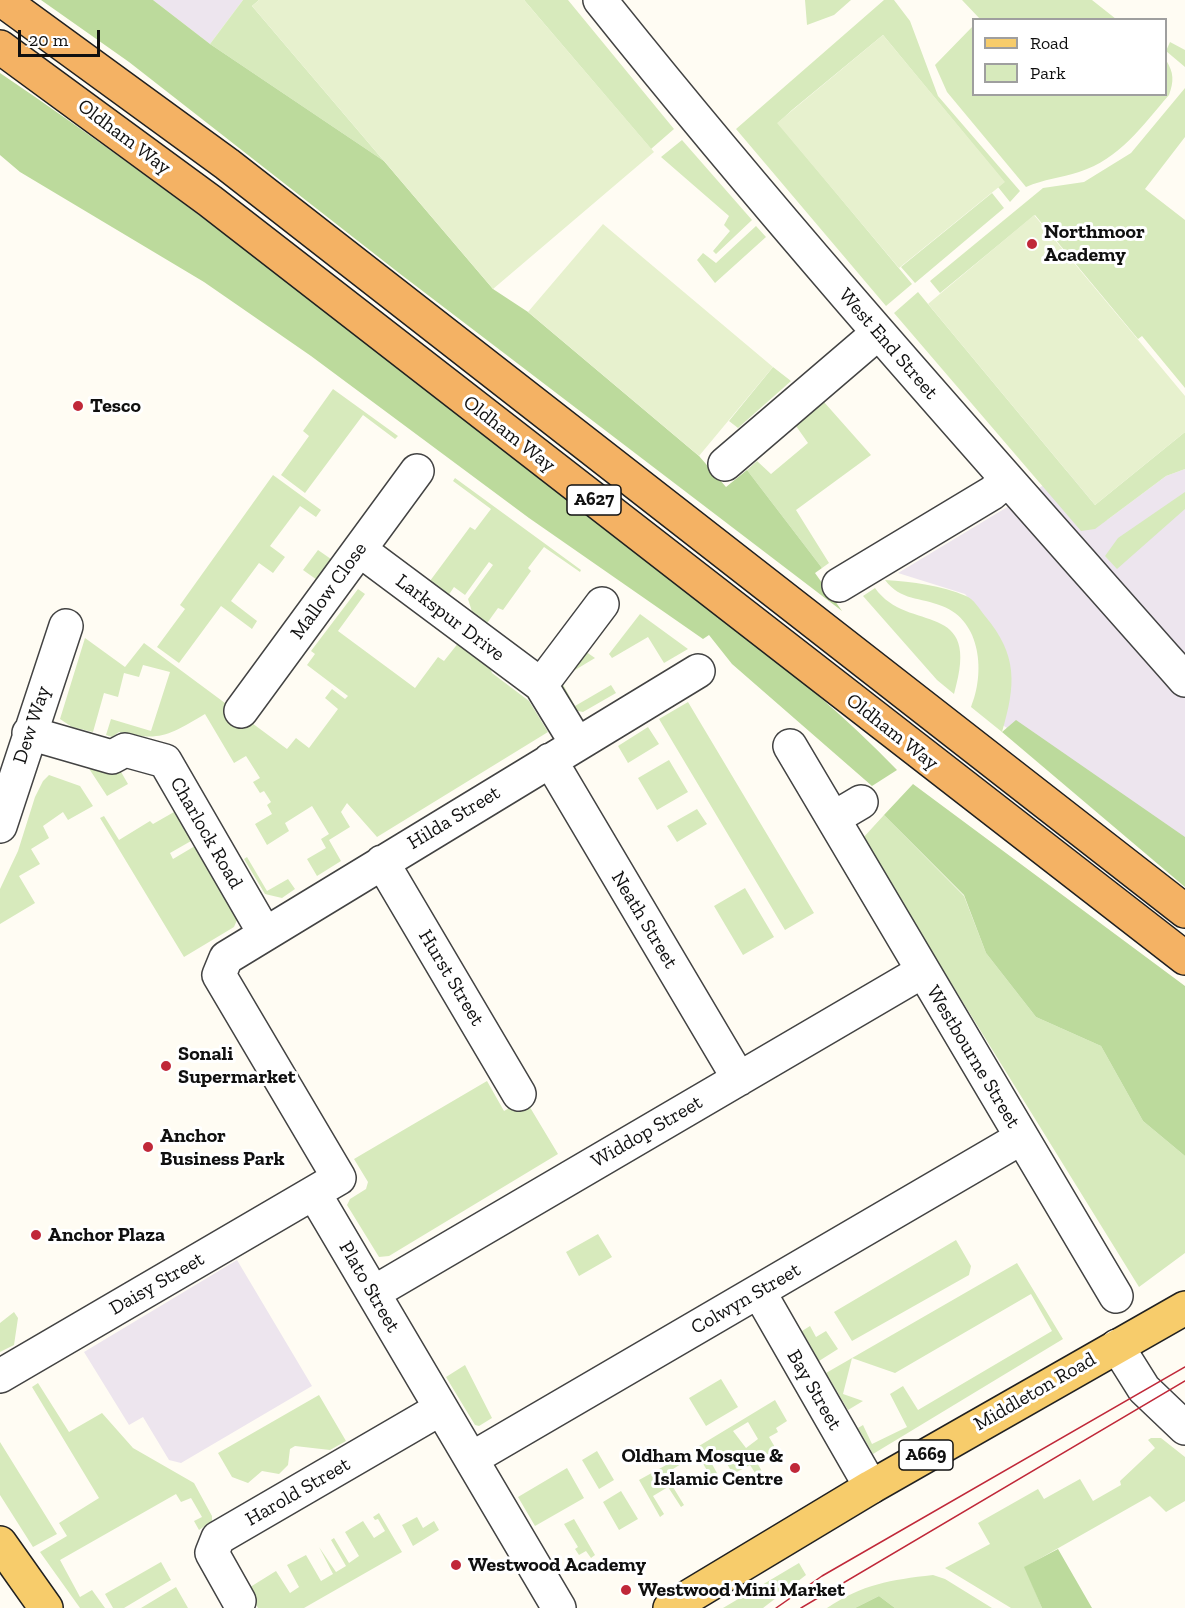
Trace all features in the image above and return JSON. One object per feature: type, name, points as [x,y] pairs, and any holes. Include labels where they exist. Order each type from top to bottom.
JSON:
[{"type":"highway","name":"Oldham Way","points":[[2,0],[227,164],[1185,911]]},
{"type":"highway","name":"Oldham Way","points":[[0,47],[210,201],[1185,957]]},
{"type":"main road","name":"Middleton Road","points":[[670,1608],[871,1487],[1185,1308]]},
{"type":"main road","points":[[0,1543],[46,1608]]},
{"type":"street","name":"West End Street","points":[[600,0],[878,333],[1185,680]]},
{"type":"street","points":[[725,464],[878,333]]},
{"type":"street","name":"Mallow Close","points":[[241,711],[417,471]]},
{"type":"street","points":[[839,585],[992,493],[1008,480]]},
{"type":"street","name":"Larkspur Drive","points":[[360,550],[541,685],[564,752]]},
{"type":"street","points":[[541,685],[602,604]]},
{"type":"street","name":"Dew Way","points":[[0,825],[66,626]]},
{"type":"street","name":"Hilda Street","points":[[315,1193],[339,1178],[219,975],[226,958],[698,670]]},
{"type":"street","name":"Charlock Road","points":[[29,733],[112,757],[125,750],[165,761],[265,934]]},
{"type":"street","name":"Westbourne Street","points":[[790,746],[847,810],[922,971],[1116,1296]]},
{"type":"street","name":"Neath Street","points":[[564,752],[739,1079]]},
{"type":"street","name":"Hurst Street","points":[[382,862],[519,1094]]},
{"type":"street","name":"Widdop Street","points":[[373,1293],[922,971]]},
{"type":"street","name":"Colwyn Street","points":[[471,1459],[1021,1138]]},
{"type":"street","name":"Plato Street","points":[[315,1193],[559,1608]]},
{"type":"street","name":"Daisy Street","points":[[0,1376],[315,1193]]},
{"type":"street","name":"Bay Street","points":[[759,1292],[871,1487]]},
{"type":"street","points":[[1117,1346],[1144,1389],[1185,1428]]},
{"type":"street","name":"Harold Street","points":[[239,1601],[212,1553],[218,1538],[440,1409]]},
{"type":"shaded area","points":[[153,0],[243,0],[210,44]]},
{"type":"shaded area","points":[[1185,469],[1185,847],[992,718],[983,615],[965,594],[898,573],[1067,471],[1107,520],[1166,476]]},
{"type":"shaded area","points":[[237,1260],[312,1386],[181,1463],[169,1460],[143,1417],[129,1425],[84,1352]]},
{"type":"green space","points":[[41,0],[153,0],[210,44],[384,161],[493,289],[528,312],[699,456],[726,487],[747,470],[822,568],[815,573],[842,611],[399,273],[129,62]]},
{"type":"green space","points":[[243,0],[259,0],[252,6],[384,161],[210,44]]},
{"type":"green space","points":[[259,0],[524,0],[654,152],[493,289],[252,6]]},
{"type":"green space","points":[[524,0],[568,0],[674,129],[651,149]]},
{"type":"green space","points":[[805,0],[851,0],[834,15],[807,25]]},
{"type":"green space","points":[[884,0],[894,0],[910,21],[938,96],[1020,191],[1010,202],[998,187],[1004,182],[883,35],[792,110],[778,123],[912,284],[886,306],[736,129]]},
{"type":"green space","points":[[962,0],[1092,0],[1115,18],[979,18]]},
{"type":"green space","points":[[972,27],[972,96],[1167,96],[1167,62],[1171,69],[1172,85],[1169,95],[1139,130],[1107,159],[1079,172],[1026,187],[947,92],[935,65]]},
{"type":"green space","points":[[883,35],[1005,182],[899,268],[777,123]]},
{"type":"green space","points":[[1170,42],[1185,50],[1185,67],[1167,52]]},
{"type":"green space","points":[[0,73],[72,122],[212,225],[732,625],[817,695],[897,770],[872,786],[732,664],[709,635],[703,639],[529,518],[311,356],[204,282],[20,172],[0,155]]},
{"type":"green space","points":[[1185,88],[1185,137],[1145,189],[1185,220],[1185,388],[1142,336],[1138,339],[1035,215],[940,293],[930,281],[1043,188],[1084,182],[1131,153]]},
{"type":"green space","points":[[682,140],[752,220],[716,254],[713,251],[730,231],[724,225],[729,216],[661,157]]},
{"type":"green space","points":[[992,193],[1004,208],[915,283],[901,267]]},
{"type":"green space","points":[[1034,215],[1185,396],[1185,432],[1095,505],[928,304]]},
{"type":"green space","points":[[603,224],[773,367],[699,456],[528,312]]},
{"type":"green space","points":[[756,226],[766,237],[715,283],[697,260],[703,253],[716,263]]},
{"type":"green space","points":[[918,292],[1095,505],[1185,432],[1185,469],[1166,476],[1095,529],[1081,531],[894,313]]},
{"type":"green space","points":[[773,367],[791,381],[738,428],[729,421]]},
{"type":"green space","points":[[333,389],[398,436],[395,439],[363,415],[305,493],[281,475],[309,436],[303,431]]},
{"type":"green space","points":[[824,402],[871,455],[796,510],[829,563],[822,568],[747,470],[757,461],[771,474],[808,443],[796,426]]},
{"type":"green space","points":[[273,475],[321,510],[316,517],[300,506],[270,546],[285,557],[273,573],[259,563],[231,601],[257,621],[252,629],[221,606],[179,663],[157,647],[185,609],[180,605]]},
{"type":"green space","points":[[455,478],[581,570],[580,572],[544,547],[528,568],[531,571],[503,610],[498,608],[485,626],[474,618],[468,599],[493,565],[489,562],[465,595],[454,587],[446,599],[427,585],[470,527],[475,530],[491,509],[453,481]]},
{"type":"green space","points":[[1185,492],[1185,509],[1117,569],[1105,556],[1118,538]]},
{"type":"green space","points":[[318,550],[341,566],[320,582],[303,570]]},
{"type":"green space","points":[[885,580],[947,589],[969,597],[996,630],[1009,657],[1011,671],[1010,700],[1002,732],[971,707],[979,664],[977,650],[965,623],[955,613],[942,606],[898,592]]},
{"type":"green space","points":[[875,588],[889,602],[905,611],[938,622],[950,630],[959,643],[960,664],[954,694],[937,680],[863,596]]},
{"type":"green space","points":[[358,589],[365,594],[338,631],[415,688],[438,657],[444,661],[459,642],[489,665],[492,673],[529,701],[548,732],[377,837],[347,803],[341,812],[350,827],[329,840],[341,861],[317,876],[307,859],[326,848],[321,839],[329,834],[312,806],[285,823],[289,831],[267,845],[255,824],[272,814],[267,805],[271,802],[264,791],[260,793],[253,782],[260,778],[246,756],[234,763],[205,714],[164,735],[145,736],[119,732],[112,737],[106,735],[111,719],[151,731],[170,672],[143,665],[139,677],[124,673],[118,697],[104,693],[93,732],[72,727],[60,719],[85,638],[125,667],[144,643],[287,749],[296,738],[309,748],[338,709],[325,698],[332,689],[345,699],[348,696],[307,665],[315,654],[311,651]]},
{"type":"green space","points":[[640,614],[688,649],[664,663],[648,637],[612,658],[609,654]]},
{"type":"green space","points":[[582,649],[595,658],[560,679],[575,706],[611,685],[616,693],[583,712],[573,710],[556,682]]},
{"type":"green space","points":[[688,702],[814,913],[785,930],[659,719]]},
{"type":"green space","points":[[1016,720],[1185,837],[1185,887],[1002,732]]},
{"type":"green space","points":[[648,727],[659,744],[628,763],[618,746]]},
{"type":"green space","points":[[669,760],[688,792],[657,810],[638,778]]},
{"type":"green space","points":[[117,765],[128,784],[107,796],[88,767],[106,772]]},
{"type":"green space","points":[[49,775],[80,786],[93,806],[68,820],[63,812],[43,826],[49,838],[31,849],[40,864],[19,876],[35,903],[0,924],[0,889],[18,851],[35,797],[43,781]]},
{"type":"green space","points":[[913,784],[1185,986],[1185,1156],[1143,1121],[1101,1046],[1036,1017],[986,953],[964,895],[884,815]]},
{"type":"green space","points":[[697,809],[707,824],[677,842],[667,826]]},
{"type":"green space","points":[[174,812],[184,828],[191,824],[198,837],[170,853],[173,859],[200,843],[240,913],[234,927],[184,957],[100,818],[104,816],[119,840],[150,821],[153,824]]},
{"type":"green space","points":[[884,815],[964,896],[986,953],[1036,1017],[1101,1046],[1143,1121],[1185,1156],[1185,1253],[1139,1287],[862,839]]},
{"type":"green space","points":[[247,857],[267,891],[288,879],[295,889],[282,898],[265,894],[244,859]]},
{"type":"green space","points":[[745,888],[774,937],[743,955],[714,906]]},
{"type":"green space","points":[[487,1081],[504,1111],[525,1099],[558,1154],[389,1256],[379,1257],[347,1205],[350,1199],[366,1189],[368,1182],[354,1159]]},
{"type":"green space","points":[[598,1234],[612,1257],[579,1276],[566,1252]]},
{"type":"green space","points":[[956,1240],[971,1266],[969,1275],[852,1341],[834,1312]]},
{"type":"green space","points":[[1017,1263],[1063,1339],[873,1454],[858,1428],[863,1425],[872,1444],[907,1427],[890,1394],[903,1386],[918,1410],[1052,1331],[1031,1294],[895,1373],[852,1358]]},
{"type":"green space","points":[[14,1312],[18,1318],[14,1345],[0,1352],[0,1323]]},
{"type":"green space","points":[[810,1326],[816,1337],[826,1331],[838,1349],[819,1361],[802,1331]]},
{"type":"green space","points":[[852,1358],[843,1394],[863,1401],[848,1410],[826,1373]]},
{"type":"green space","points":[[465,1365],[492,1418],[479,1426],[475,1425],[446,1377]]},
{"type":"green space","points":[[721,1379],[738,1407],[706,1426],[689,1398]]},
{"type":"green space","points":[[38,1383],[69,1432],[102,1413],[133,1448],[194,1483],[212,1516],[212,1521],[199,1530],[194,1521],[202,1517],[191,1498],[181,1502],[176,1494],[60,1560],[80,1597],[92,1590],[105,1608],[80,1608],[40,1552],[67,1536],[59,1523],[99,1498],[32,1387]]},
{"type":"green space","points":[[319,1395],[346,1441],[330,1450],[295,1446],[290,1449],[288,1465],[279,1474],[262,1471],[248,1483],[232,1477],[218,1453]]},
{"type":"green space","points":[[775,1400],[787,1421],[776,1428],[778,1432],[769,1437],[776,1449],[756,1461],[763,1473],[757,1476],[750,1465],[733,1474],[719,1450],[708,1457],[722,1482],[716,1485],[694,1449]],"holes":[[[748,1422],[758,1439],[746,1448],[733,1431]]]},
{"type":"green space","points":[[1161,1438],[1185,1457],[1185,1501],[1166,1512],[1150,1496],[1025,1567],[1042,1608],[1011,1608],[945,1568],[990,1544],[978,1523],[1038,1489],[1044,1499],[1080,1479],[1093,1501],[1121,1485],[1120,1481],[1155,1448],[1148,1440]]},
{"type":"green space","points":[[0,1442],[57,1534],[33,1547],[0,1495]]},
{"type":"green space","points":[[597,1451],[614,1480],[599,1489],[582,1460]]},
{"type":"green space","points":[[677,1459],[681,1464],[665,1474],[684,1505],[681,1507],[668,1487],[653,1496],[664,1514],[660,1517],[639,1480]]},
{"type":"green space","points":[[567,1468],[584,1498],[535,1526],[518,1497]]},
{"type":"green space","points":[[621,1491],[638,1519],[619,1530],[603,1502]]},
{"type":"green space","points":[[379,1513],[402,1552],[304,1608],[258,1608],[247,1589],[276,1571],[290,1593],[299,1587],[287,1565],[306,1555],[321,1581],[333,1574],[319,1547],[336,1572],[346,1566],[331,1540],[334,1538],[349,1563],[359,1556],[345,1532],[363,1521],[374,1538],[385,1531],[378,1519],[375,1520],[373,1517]]},
{"type":"green space","points":[[417,1517],[423,1528],[434,1521],[439,1530],[413,1546],[402,1525]]},
{"type":"green space","points":[[574,1519],[595,1555],[591,1558],[586,1551],[579,1555],[575,1549],[578,1547],[564,1524]]},
{"type":"green space","points":[[1058,1549],[1092,1608],[1042,1608],[1024,1567]]},
{"type":"green space","points":[[161,1562],[171,1580],[124,1608],[113,1608],[105,1594]]},
{"type":"green space","points":[[799,1563],[806,1575],[763,1608],[723,1608]]},
{"type":"green space","points":[[933,1575],[945,1579],[992,1608],[895,1608],[879,1596],[855,1608],[827,1608],[853,1593],[877,1584]]},
{"type":"green space","points":[[176,1587],[188,1608],[141,1608]]},
{"type":"green space","points":[[879,1596],[895,1608],[855,1608]]},
{"type":"tram line","points":[[776,1608],[822,1576],[1185,1367]]},
{"type":"tram line","points":[[801,1608],[1185,1381]]},
{"type":"place","name":"Northmoor Academy","points":[[1032,244]]},
{"type":"place","name":"Tesco","points":[[78,406]]},
{"type":"place","name":"Sonali Supermarket","points":[[166,1066]]},
{"type":"place","name":"Anchor Business Park","points":[[148,1147]]},
{"type":"place","name":"Anchor Plaza","points":[[36,1235]]},
{"type":"place","name":"Oldham Mosque & Islamic Centre","points":[[795,1468]]},
{"type":"place","name":"Westwood Academy","points":[[456,1565]]},
{"type":"place","name":"Westwood Mini Market","points":[[626,1590]]}]
